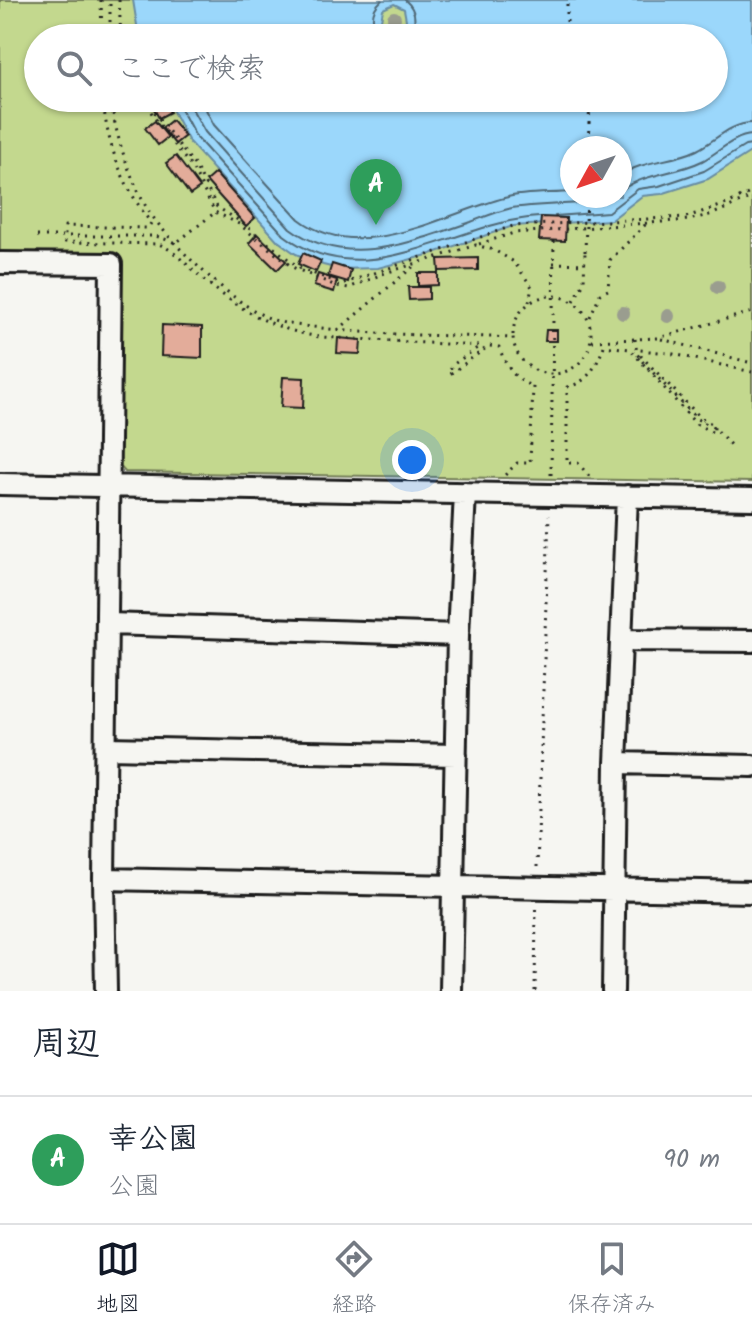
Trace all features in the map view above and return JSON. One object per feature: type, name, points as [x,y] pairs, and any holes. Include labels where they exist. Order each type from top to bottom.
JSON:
[{"type":"street","points":[[0,263],[111,264],[104,879],[106,991]]},
{"type":"street","points":[[0,484],[465,493],[552,483],[627,496],[752,499]]},
{"type":"street","points":[[451,991],[458,635],[465,493]]},
{"type":"street","points":[[613,991],[616,763],[627,496]]},
{"type":"street","points":[[109,624],[458,635]]},
{"type":"street","points":[[621,640],[752,641]]},
{"type":"street","points":[[107,748],[456,755]]},
{"type":"street","points":[[616,763],[752,766]]},
{"type":"street","points":[[104,879],[752,892]]},
{"type":"path","points":[[101,0],[102,24]]},
{"type":"path","points":[[110,0],[110,24]]},
{"type":"path","points":[[119,0],[120,24]]},
{"type":"path","points":[[567,0],[567,24]]},
{"type":"path","points":[[106,112],[115,160],[128,188],[151,223],[148,228],[65,226],[65,242],[159,244],[172,250],[229,300],[258,319],[295,333],[480,346],[451,366],[450,374],[489,346],[499,347],[506,366],[524,384],[533,386],[530,463],[517,463],[502,478],[517,478]]},
{"type":"path","points":[[113,112],[128,164],[145,204],[176,243],[226,291],[267,318],[294,325],[338,330],[512,338]]},
{"type":"path","points":[[152,112],[192,168],[215,212],[239,224],[292,267],[336,286],[349,288],[514,233],[689,220],[713,214],[752,194]]},
{"type":"path","points":[[154,112],[195,166],[217,207],[301,269],[342,284],[513,226],[686,217],[752,194]]},
{"type":"path","points":[[588,136],[589,112]]},
{"type":"path","points":[[574,301],[584,282],[587,208]]},
{"type":"path","points":[[176,243],[215,212]]},
{"type":"path","points":[[476,245],[494,250],[514,262],[532,287],[529,302],[516,318],[512,338],[518,357],[533,370],[551,375],[570,371],[585,359],[592,341],[589,319],[600,294],[608,290],[610,260],[647,223]]},
{"type":"path","points":[[37,236],[156,236],[176,243]]},
{"type":"path","points":[[535,991],[552,483],[551,295],[554,241]]},
{"type":"path","points":[[338,330],[418,263]]},
{"type":"path","points":[[553,263],[585,264]]},
{"type":"path","points":[[529,302],[551,295],[574,301],[589,319]]},
{"type":"path","points":[[592,341],[658,338],[752,312]]},
{"type":"path","points":[[658,338],[752,363]]},
{"type":"path","points":[[635,339],[637,354],[643,362],[697,419],[715,428],[732,447]]},
{"type":"path","points":[[576,478],[591,478],[578,463],[567,463],[567,387],[575,386],[595,369],[604,346],[630,349],[696,424],[714,433],[714,425],[701,418],[641,356],[640,350],[669,353],[752,372]]},
{"type":"green space","points":[[0,0],[752,0],[752,482],[125,472],[118,464],[119,255],[0,255]]},
{"type":"water","points":[[133,0],[752,0],[752,151],[708,179],[661,194],[642,196],[632,204],[632,136],[560,136],[560,208],[626,208],[611,220],[513,226],[378,268],[339,269],[323,265],[296,254],[278,241],[189,142],[173,112],[728,112],[728,24],[404,24],[404,9],[394,4],[383,9],[381,20],[384,24],[137,24]]},
{"type":"building","points":[[156,112],[170,112],[159,118]]},
{"type":"building","points":[[172,120],[185,136],[175,144],[162,128]]},
{"type":"building","points":[[155,121],[168,137],[158,145],[145,128]]},
{"type":"building","points":[[176,156],[200,188],[190,195],[166,163]]},
{"type":"building","points":[[215,173],[255,218],[246,226],[206,181]]},
{"type":"building","points":[[541,217],[566,218],[565,241],[539,240]]},
{"type":"building","points":[[257,234],[286,261],[277,270],[249,243]]},
{"type":"building","points":[[303,253],[321,261],[316,272],[298,264]]},
{"type":"building","points":[[478,258],[478,270],[439,271],[438,259]]},
{"type":"building","points":[[332,264],[351,270],[348,282],[328,276]]},
{"type":"building","points":[[418,273],[438,273],[438,285],[418,286]]},
{"type":"building","points":[[318,274],[337,280],[334,292],[314,286]]},
{"type":"building","points":[[408,287],[429,287],[429,299],[409,300]]},
{"type":"building","points":[[162,325],[202,327],[202,358],[161,356]]},
{"type":"building","points":[[546,330],[557,330],[557,341],[545,341]]},
{"type":"building","points":[[338,338],[361,340],[360,354],[337,353]]},
{"type":"building","points":[[283,377],[304,378],[303,408],[281,407]]},
{"type":"place","name":"幸公園","points":[[376,225]]}]
